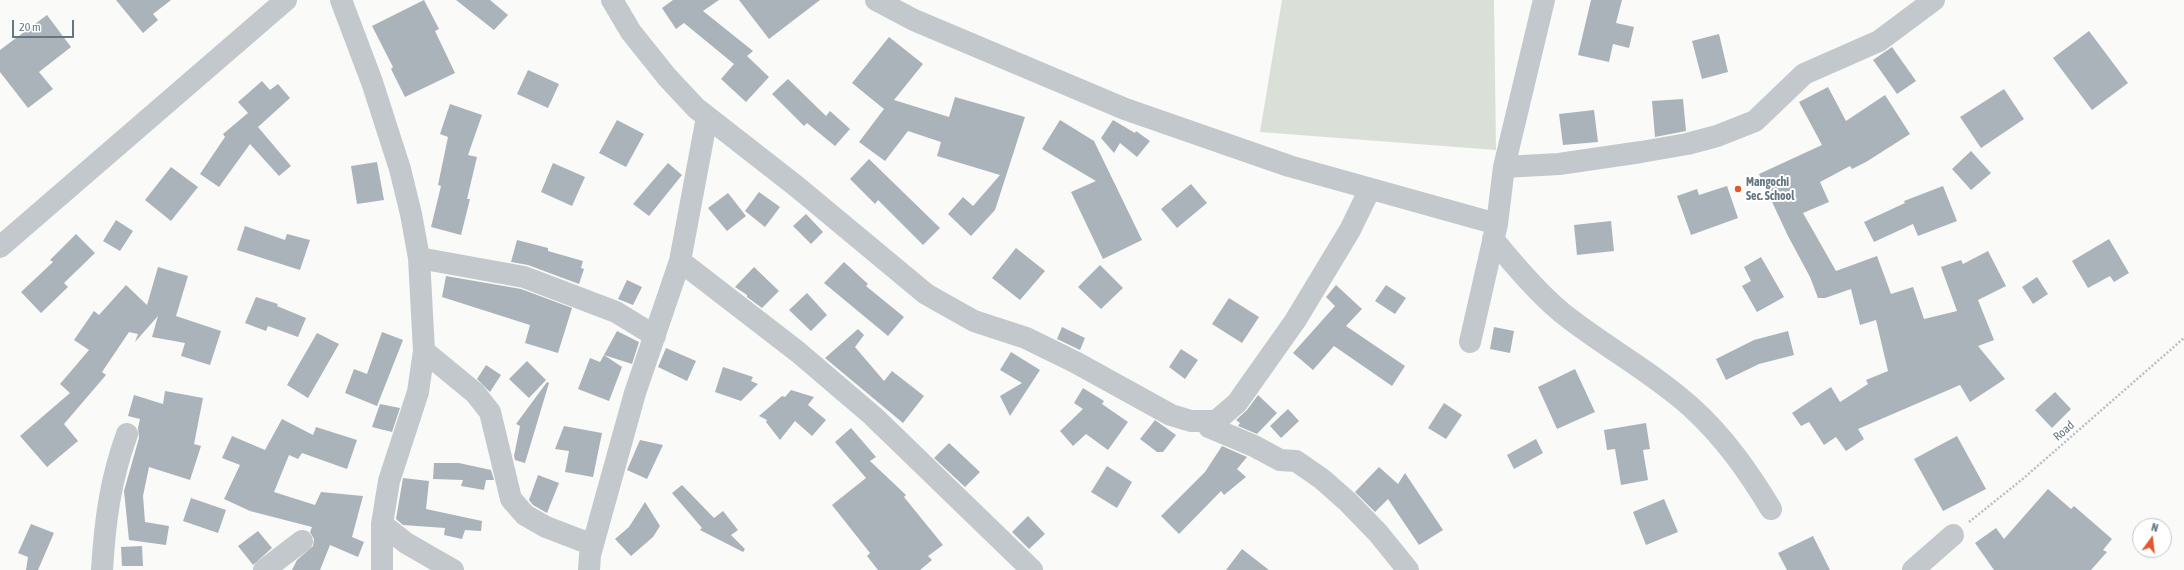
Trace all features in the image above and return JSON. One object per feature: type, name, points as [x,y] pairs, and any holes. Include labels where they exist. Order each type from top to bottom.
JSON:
[{"type":"street","points":[[0,247],[286,0]]},
{"type":"street","points":[[341,0],[372,82],[400,169],[411,214],[419,258],[424,351],[418,392],[388,481],[382,524],[382,570]]},
{"type":"street","points":[[612,0],[631,32],[666,76],[696,108],[796,186],[926,294],[974,321],[1026,338],[1075,362],[1171,415],[1191,422],[1211,421],[1209,427]]},
{"type":"street","points":[[876,0],[914,20],[1125,109],[1289,166],[1370,189],[1495,232],[1538,292],[1562,313],[1665,385],[1710,426],[1747,469],[1772,508]]},
{"type":"street","points":[[1470,342],[1495,232],[1504,167],[1544,0]]},
{"type":"street","points":[[1504,167],[1559,164],[1687,144],[1717,136],[1755,121],[1804,74],[1880,41],[1934,0]]},
{"type":"street","points":[[589,570],[593,545],[635,393],[680,261],[707,117]]},
{"type":"street","points":[[1209,427],[1237,403],[1295,321],[1350,230],[1370,189]]},
{"type":"street","points":[[419,258],[524,277],[616,312],[655,336]]},
{"type":"street","points":[[680,261],[798,352],[872,416],[1032,570]]},
{"type":"street","points":[[424,351],[475,393],[490,412],[511,499],[518,508],[525,515],[546,527],[593,545]]},
{"type":"street","points":[[1209,427],[1254,446],[1280,460],[1296,461],[1348,502],[1368,522],[1408,570]]},
{"type":"street","points":[[102,570],[105,520],[114,476],[127,434]]},
{"type":"street","points":[[382,524],[422,554],[453,570]]},
{"type":"street","points":[[1913,570],[1953,535]]},
{"type":"street","points":[[264,570],[302,541]]},
{"type":"path","name":"Road","points":[[1953,535],[2031,472],[2184,338]]},
{"type":"shaded area","points":[[1282,0],[1494,0],[1496,150],[1260,132]]},
{"type":"building","points":[[116,0],[171,0],[153,14],[158,20],[143,33]]},
{"type":"building","points":[[424,0],[439,29],[435,31],[455,73],[405,97],[391,69],[393,67],[372,26]]},
{"type":"building","points":[[456,0],[490,0],[508,15],[494,30]]},
{"type":"building","points":[[673,0],[719,0],[703,11],[753,51],[747,56],[769,77],[746,102],[721,79],[734,64],[684,23],[676,29],[662,8]]},
{"type":"building","points":[[739,0],[820,0],[769,39]]},
{"type":"building","points":[[1591,0],[1622,0],[1616,23],[1634,27],[1629,48],[1613,44],[1609,62],[1578,55]]},
{"type":"building","points":[[47,15],[71,47],[39,72],[53,89],[28,108],[0,72],[0,50]]},
{"type":"building","points":[[2089,31],[2128,83],[2092,110],[2053,58]]},
{"type":"building","points":[[1719,34],[1728,72],[1702,79],[1692,41]]},
{"type":"building","points":[[889,37],[923,64],[894,100],[949,117],[955,97],[1025,117],[995,210],[971,236],[948,214],[963,197],[973,206],[1000,175],[937,156],[941,142],[908,131],[885,161],[859,142],[884,109],[852,83]]},
{"type":"building","points":[[1892,47],[1916,81],[1897,94],[1873,60]]},
{"type":"building","points":[[528,70],[559,84],[548,108],[517,94]]},
{"type":"building","points":[[788,79],[826,116],[830,111],[850,129],[835,146],[807,123],[804,126],[772,94]]},
{"type":"building","points":[[262,81],[270,90],[278,84],[290,98],[258,127],[291,166],[279,176],[250,144],[219,187],[200,174],[225,137],[223,134],[248,113],[238,102]]},
{"type":"building","points":[[1828,87],[1846,121],[1885,95],[1910,134],[1866,162],[1852,169],[1850,166],[1820,182],[1829,202],[1803,213],[1836,271],[1877,256],[1891,294],[1913,287],[1924,319],[1957,311],[1941,267],[1961,260],[1963,264],[1988,251],[2006,286],[1978,300],[1994,340],[1978,346],[2005,379],[1970,402],[1960,385],[1858,429],[1864,439],[1846,451],[1836,437],[1824,445],[1809,422],[1801,426],[1792,413],[1831,387],[1840,402],[1868,384],[1866,380],[1888,371],[1876,320],[1860,325],[1851,289],[1825,298],[1818,298],[1810,277],[1788,236],[1759,174],[1822,145],[1799,102]]},
{"type":"building","points":[[2004,89],[2024,119],[1981,148],[1960,117]]},
{"type":"building","points":[[1683,99],[1686,131],[1655,137],[1652,101]]},
{"type":"building","points":[[450,104],[482,115],[468,155],[477,157],[467,199],[470,199],[461,235],[431,227],[441,186],[438,185],[448,137],[440,134]]},
{"type":"building","points":[[1594,110],[1598,142],[1563,145],[1559,114]]},
{"type":"building","points":[[617,120],[644,134],[626,167],[599,153]]},
{"type":"building","points":[[1060,120],[1094,141],[1142,240],[1103,259],[1071,192],[1096,181],[1042,149]]},
{"type":"building","points":[[1113,120],[1135,133],[1136,131],[1150,141],[1137,157],[1120,143],[1114,153],[1101,138]]},
{"type":"building","points":[[1971,151],[1991,173],[1971,190],[1952,169]]},
{"type":"building","points":[[869,159],[940,228],[923,245],[878,200],[875,204],[850,179]]},
{"type":"building","points":[[377,162],[384,200],[357,204],[351,166]]},
{"type":"building","points":[[553,163],[585,177],[572,206],[541,192]]},
{"type":"building","points":[[668,163],[682,175],[649,216],[633,204]]},
{"type":"building","points":[[171,167],[198,187],[171,221],[145,200]]},
{"type":"building","points":[[1191,184],[1207,203],[1177,228],[1161,209]]},
{"type":"building","points":[[1727,186],[1738,218],[1691,235],[1677,196],[1697,189],[1699,195]]},
{"type":"building","points":[[1943,186],[1957,221],[1918,236],[1913,224],[1874,242],[1864,222],[1905,203],[1904,201]]},
{"type":"building","points":[[759,192],[780,207],[765,227],[745,211]]},
{"type":"building","points":[[728,193],[746,216],[727,231],[708,208]]},
{"type":"building","points":[[806,214],[823,232],[811,244],[793,226]]},
{"type":"building","points":[[116,220],[133,231],[120,251],[103,241]]},
{"type":"building","points":[[1611,221],[1614,251],[1577,255],[1574,225]]},
{"type":"building","points":[[245,226],[285,240],[287,234],[310,240],[300,270],[237,250]]},
{"type":"building","points":[[76,234],[95,253],[64,283],[68,287],[41,313],[21,292],[53,262],[50,260]]},
{"type":"building","points":[[2109,239],[2129,273],[2114,282],[2110,276],[2088,288],[2072,261]]},
{"type":"building","points":[[517,240],[548,248],[548,251],[583,261],[581,268],[584,269],[579,284],[528,265],[511,262]]},
{"type":"building","points":[[1016,248],[1045,271],[1020,300],[992,278]]},
{"type":"building","points":[[1761,257],[1784,297],[1757,312],[1742,286],[1751,281],[1744,267]]},
{"type":"building","points":[[844,262],[868,284],[866,286],[904,317],[888,336],[824,283]]},
{"type":"building","points":[[1100,265],[1123,288],[1101,309],[1078,287]]},
{"type":"building","points":[[158,267],[188,276],[176,316],[221,331],[210,365],[181,356],[185,343],[152,337],[158,316],[135,342],[138,334],[129,332],[102,372],[106,375],[64,424],[78,441],[47,467],[20,436],[70,393],[60,384],[89,350],[74,340],[94,311],[99,315],[126,285],[147,305]]},
{"type":"building","points":[[754,267],[779,291],[762,308],[735,287]]},
{"type":"building","points":[[446,276],[521,289],[572,308],[558,353],[525,343],[530,325],[442,297]]},
{"type":"building","points":[[2037,277],[2048,294],[2033,304],[2022,287]]},
{"type":"building","points":[[627,280],[642,287],[633,305],[618,299]]},
{"type":"building","points":[[1336,285],[1362,309],[1346,326],[1405,366],[1392,386],[1334,346],[1313,370],[1293,353],[1335,306],[1326,297]]},
{"type":"building","points":[[1386,285],[1406,298],[1395,314],[1375,301]]},
{"type":"building","points":[[807,293],[827,315],[811,331],[789,310]]},
{"type":"building","points":[[256,297],[278,304],[277,306],[306,318],[298,337],[268,326],[266,331],[245,323]]},
{"type":"building","points":[[1229,298],[1259,317],[1242,343],[1212,324]]},
{"type":"building","points":[[1062,327],[1085,338],[1080,350],[1057,339]]},
{"type":"building","points":[[1494,327],[1514,331],[1510,353],[1490,349]]},
{"type":"building","points":[[858,329],[864,335],[855,347],[884,381],[892,371],[924,396],[903,423],[825,358]]},
{"type":"building","points":[[617,331],[639,342],[632,364],[604,355]]},
{"type":"building","points":[[1788,331],[1794,355],[1759,364],[1726,380],[1716,359],[1754,340]]},
{"type":"building","points":[[382,332],[403,340],[377,406],[345,393],[354,369],[367,374]]},
{"type":"building","points":[[317,333],[339,344],[308,398],[287,385]]},
{"type":"building","points":[[666,348],[696,361],[687,381],[658,367]]},
{"type":"building","points":[[1181,349],[1198,360],[1185,379],[1169,367]]},
{"type":"building","points":[[1011,352],[1040,370],[1010,416],[1000,396],[1022,383],[1000,370]]},
{"type":"building","points":[[604,355],[622,367],[609,401],[578,389],[590,358],[600,362]]},
{"type":"building","points":[[527,361],[546,380],[529,398],[509,379]]},
{"type":"building","points":[[486,365],[501,375],[490,392],[477,379]]},
{"type":"building","points":[[723,367],[753,377],[751,381],[758,384],[741,401],[715,392]]},
{"type":"building","points":[[1575,369],[1595,412],[1557,429],[1538,387]]},
{"type":"building","points":[[547,382],[549,383],[525,463],[515,460],[514,456],[520,426],[516,424]]},
{"type":"building","points":[[1083,388],[1104,401],[1102,404],[1128,422],[1108,450],[1086,434],[1073,446],[1060,431],[1083,409],[1074,403]]},
{"type":"building","points":[[791,390],[814,397],[808,405],[826,420],[812,436],[795,421],[780,440],[766,422],[767,420],[759,416],[782,396],[785,397]]},
{"type":"building","points":[[165,391],[203,398],[194,444],[201,446],[190,480],[149,467],[143,496],[145,522],[169,526],[166,545],[129,540],[124,491],[139,438],[138,428],[140,419],[128,416],[134,395],[163,404]]},
{"type":"building","points":[[2055,392],[2071,409],[2052,428],[2035,410]]},
{"type":"building","points":[[1258,395],[1277,413],[1257,434],[1238,426],[1240,423],[1236,420],[1247,410]]},
{"type":"building","points":[[1444,403],[1462,415],[1446,439],[1428,428]]},
{"type":"building","points":[[380,404],[400,408],[392,432],[372,427]]},
{"type":"building","points":[[1288,409],[1299,421],[1281,438],[1270,426]]},
{"type":"building","points":[[282,419],[313,435],[316,427],[357,440],[347,469],[302,453],[298,459],[289,455],[274,492],[315,505],[321,492],[363,496],[352,537],[364,542],[358,557],[330,545],[320,570],[292,570],[297,560],[313,546],[314,539],[310,532],[312,527],[250,511],[224,499],[240,465],[222,458],[232,436],[265,450]]},
{"type":"building","points":[[1155,420],[1176,435],[1163,452],[1157,452],[1140,439]]},
{"type":"building","points":[[1646,423],[1650,449],[1643,450],[1648,480],[1621,485],[1615,449],[1607,450],[1604,430]]},
{"type":"building","points":[[564,426],[602,433],[593,477],[565,472],[569,451],[555,449]]},
{"type":"building","points":[[851,428],[876,457],[870,461],[906,495],[904,497],[943,545],[928,556],[932,560],[920,570],[878,570],[867,556],[870,553],[832,505],[866,478],[835,442]]},
{"type":"building","points":[[1957,436],[1986,489],[1943,511],[1914,459]]},
{"type":"building","points":[[1536,439],[1543,453],[1514,469],[1507,455]]},
{"type":"building","points":[[640,440],[663,445],[647,479],[627,470]]},
{"type":"building","points":[[949,443],[980,472],[965,487],[934,458]]},
{"type":"building","points":[[1222,446],[1247,457],[1237,469],[1246,477],[1224,495],[1221,491],[1179,534],[1161,516],[1205,472]]},
{"type":"building","points":[[434,463],[459,463],[491,470],[494,480],[486,480],[484,490],[461,486],[463,480],[433,479]]},
{"type":"building","points":[[1107,466],[1132,482],[1117,508],[1091,492]]},
{"type":"building","points":[[1379,467],[1398,484],[1405,473],[1443,530],[1419,545],[1388,499],[1375,512],[1355,492]]},
{"type":"building","points":[[538,475],[559,483],[547,513],[533,505],[529,500]]},
{"type":"building","points":[[403,478],[429,481],[426,509],[482,521],[481,531],[465,530],[462,539],[444,535],[445,528],[403,525],[396,519]]},
{"type":"building","points":[[682,485],[714,518],[723,511],[738,530],[731,535],[745,549],[743,552],[700,530],[702,528],[672,493]]},
{"type":"building","points":[[2048,489],[2071,509],[2074,506],[2112,539],[2103,550],[2107,552],[2091,570],[1994,570],[1975,543],[1996,528],[2004,539]]},
{"type":"building","points":[[191,498],[226,510],[218,533],[183,521]]},
{"type":"building","points":[[1664,499],[1678,532],[1646,545],[1633,512]]},
{"type":"building","points":[[645,502],[660,526],[653,537],[631,556],[615,539],[629,527]]},
{"type":"building","points":[[1028,516],[1045,534],[1029,549],[1012,532]]},
{"type":"building","points":[[31,524],[54,533],[38,570],[26,570],[28,557],[18,553]]},
{"type":"building","points":[[258,531],[272,548],[253,565],[238,546]]},
{"type":"building","points":[[1813,536],[1830,570],[1787,570],[1778,553]]},
{"type":"building","points":[[142,546],[143,566],[122,566],[121,547]]},
{"type":"building","points":[[1242,549],[1269,570],[1226,570]]},
{"type":"place","name":"Mangochi Sec. School","points":[[1738,189]]}]
